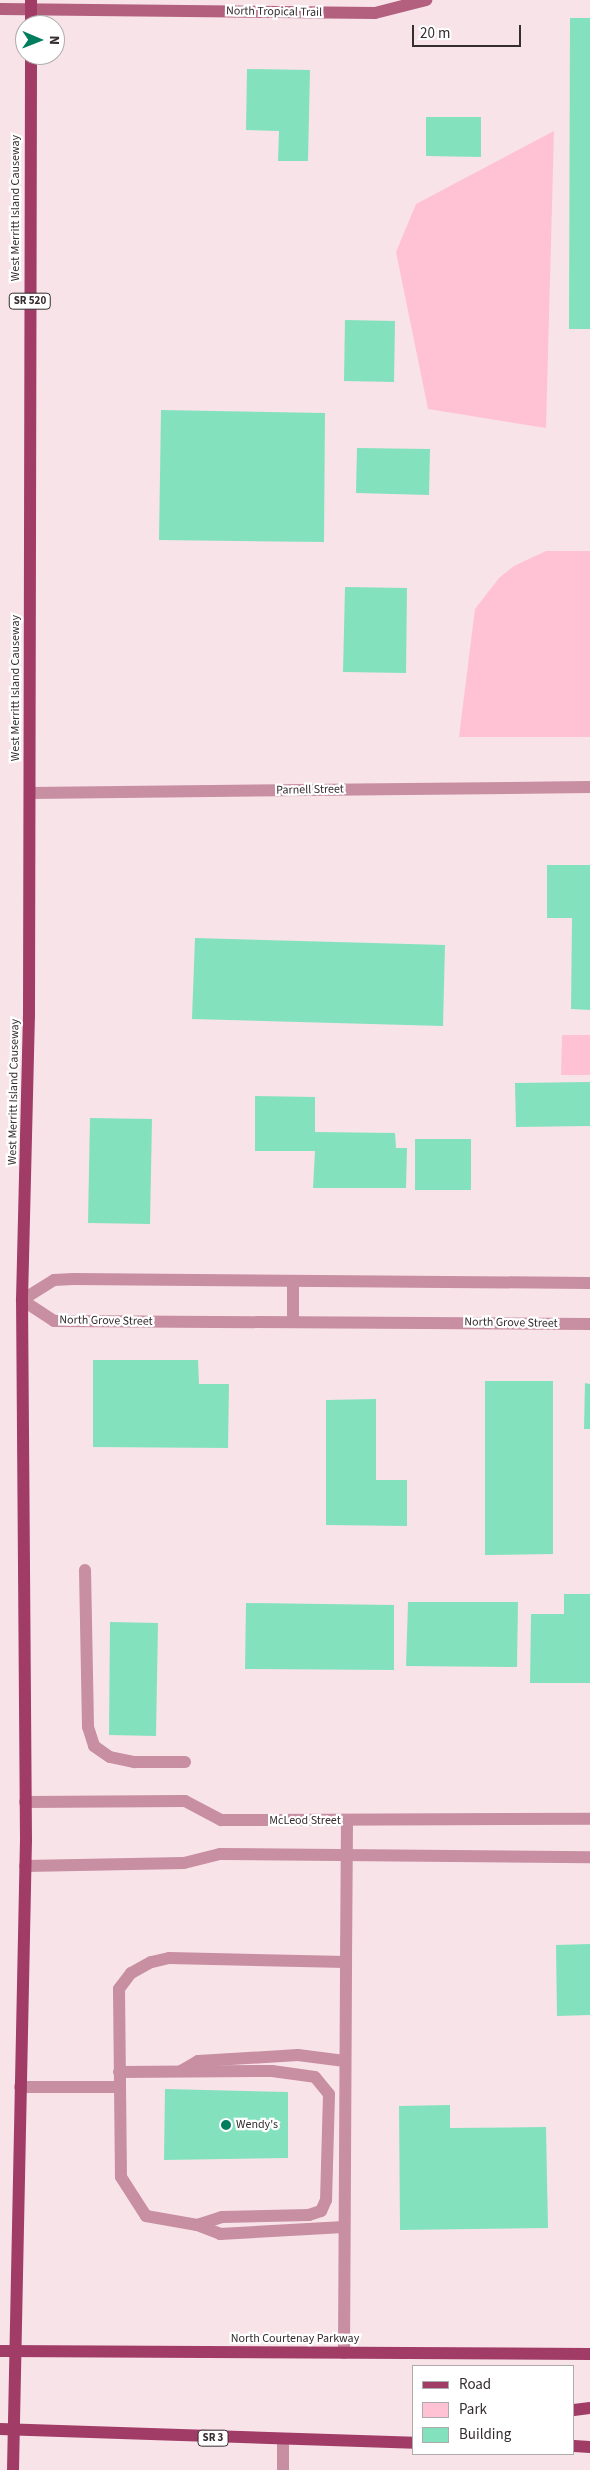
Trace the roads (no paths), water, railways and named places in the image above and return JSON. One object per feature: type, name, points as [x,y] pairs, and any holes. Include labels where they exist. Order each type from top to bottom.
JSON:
[{"type":"main road","name":"West Merritt Island Causeway","points":[[6,2430],[14,2351],[25,1866],[22,1300],[29,1016],[31,65]]},
{"type":"main road","name":"North Courtenay Parkway","points":[[0,2352],[590,2354]]},
{"type":"main road","points":[[575,2410],[590,2408]]},
{"type":"main road","name":"SR 3","points":[[6,2430],[283,2441],[412,2443]]},
{"type":"main road","name":"SR 520","points":[[6,2430],[13,2470]]},
{"type":"main road","points":[[575,2446],[590,2447]]},
{"type":"street","name":"North Tropical Trail","points":[[0,8],[31,4],[375,13],[426,0]]},
{"type":"street","name":"Parnell Street","points":[[30,793],[590,787]]},
{"type":"street","points":[[22,1300],[54,1280],[590,1284]]},
{"type":"street","points":[[293,1281],[293,1322]]},
{"type":"street","name":"North Grove Street","points":[[22,1300],[54,1321],[590,1324]]},
{"type":"street","points":[[85,1570],[88,1728],[94,1746],[110,1757],[134,1762],[185,1762]]},
{"type":"street","name":"McLeod Street","points":[[25,1802],[185,1801],[221,1820],[590,1819]]},
{"type":"street","points":[[344,2353],[345,1855],[347,1821]]},
{"type":"street","points":[[25,1866],[184,1863],[220,1854],[590,1857]]},
{"type":"street","points":[[344,2227],[220,2234],[197,2225],[146,2216],[131,2198],[121,2177],[119,1989],[131,1973],[151,1962],[169,1958],[346,1962]]},
{"type":"street","points":[[181,2071],[198,2061],[298,2055],[345,2061]]},
{"type":"street","points":[[119,2072],[272,2071],[315,2077],[330,2094],[326,2200],[321,2211],[309,2216],[222,2217],[197,2225]]},
{"type":"street","points":[[20,2087],[120,2087]]},
{"type":"street","points":[[283,2441],[283,2470]]},
{"type":"place","name":"Wendy's","points":[[226,2125]]}]
